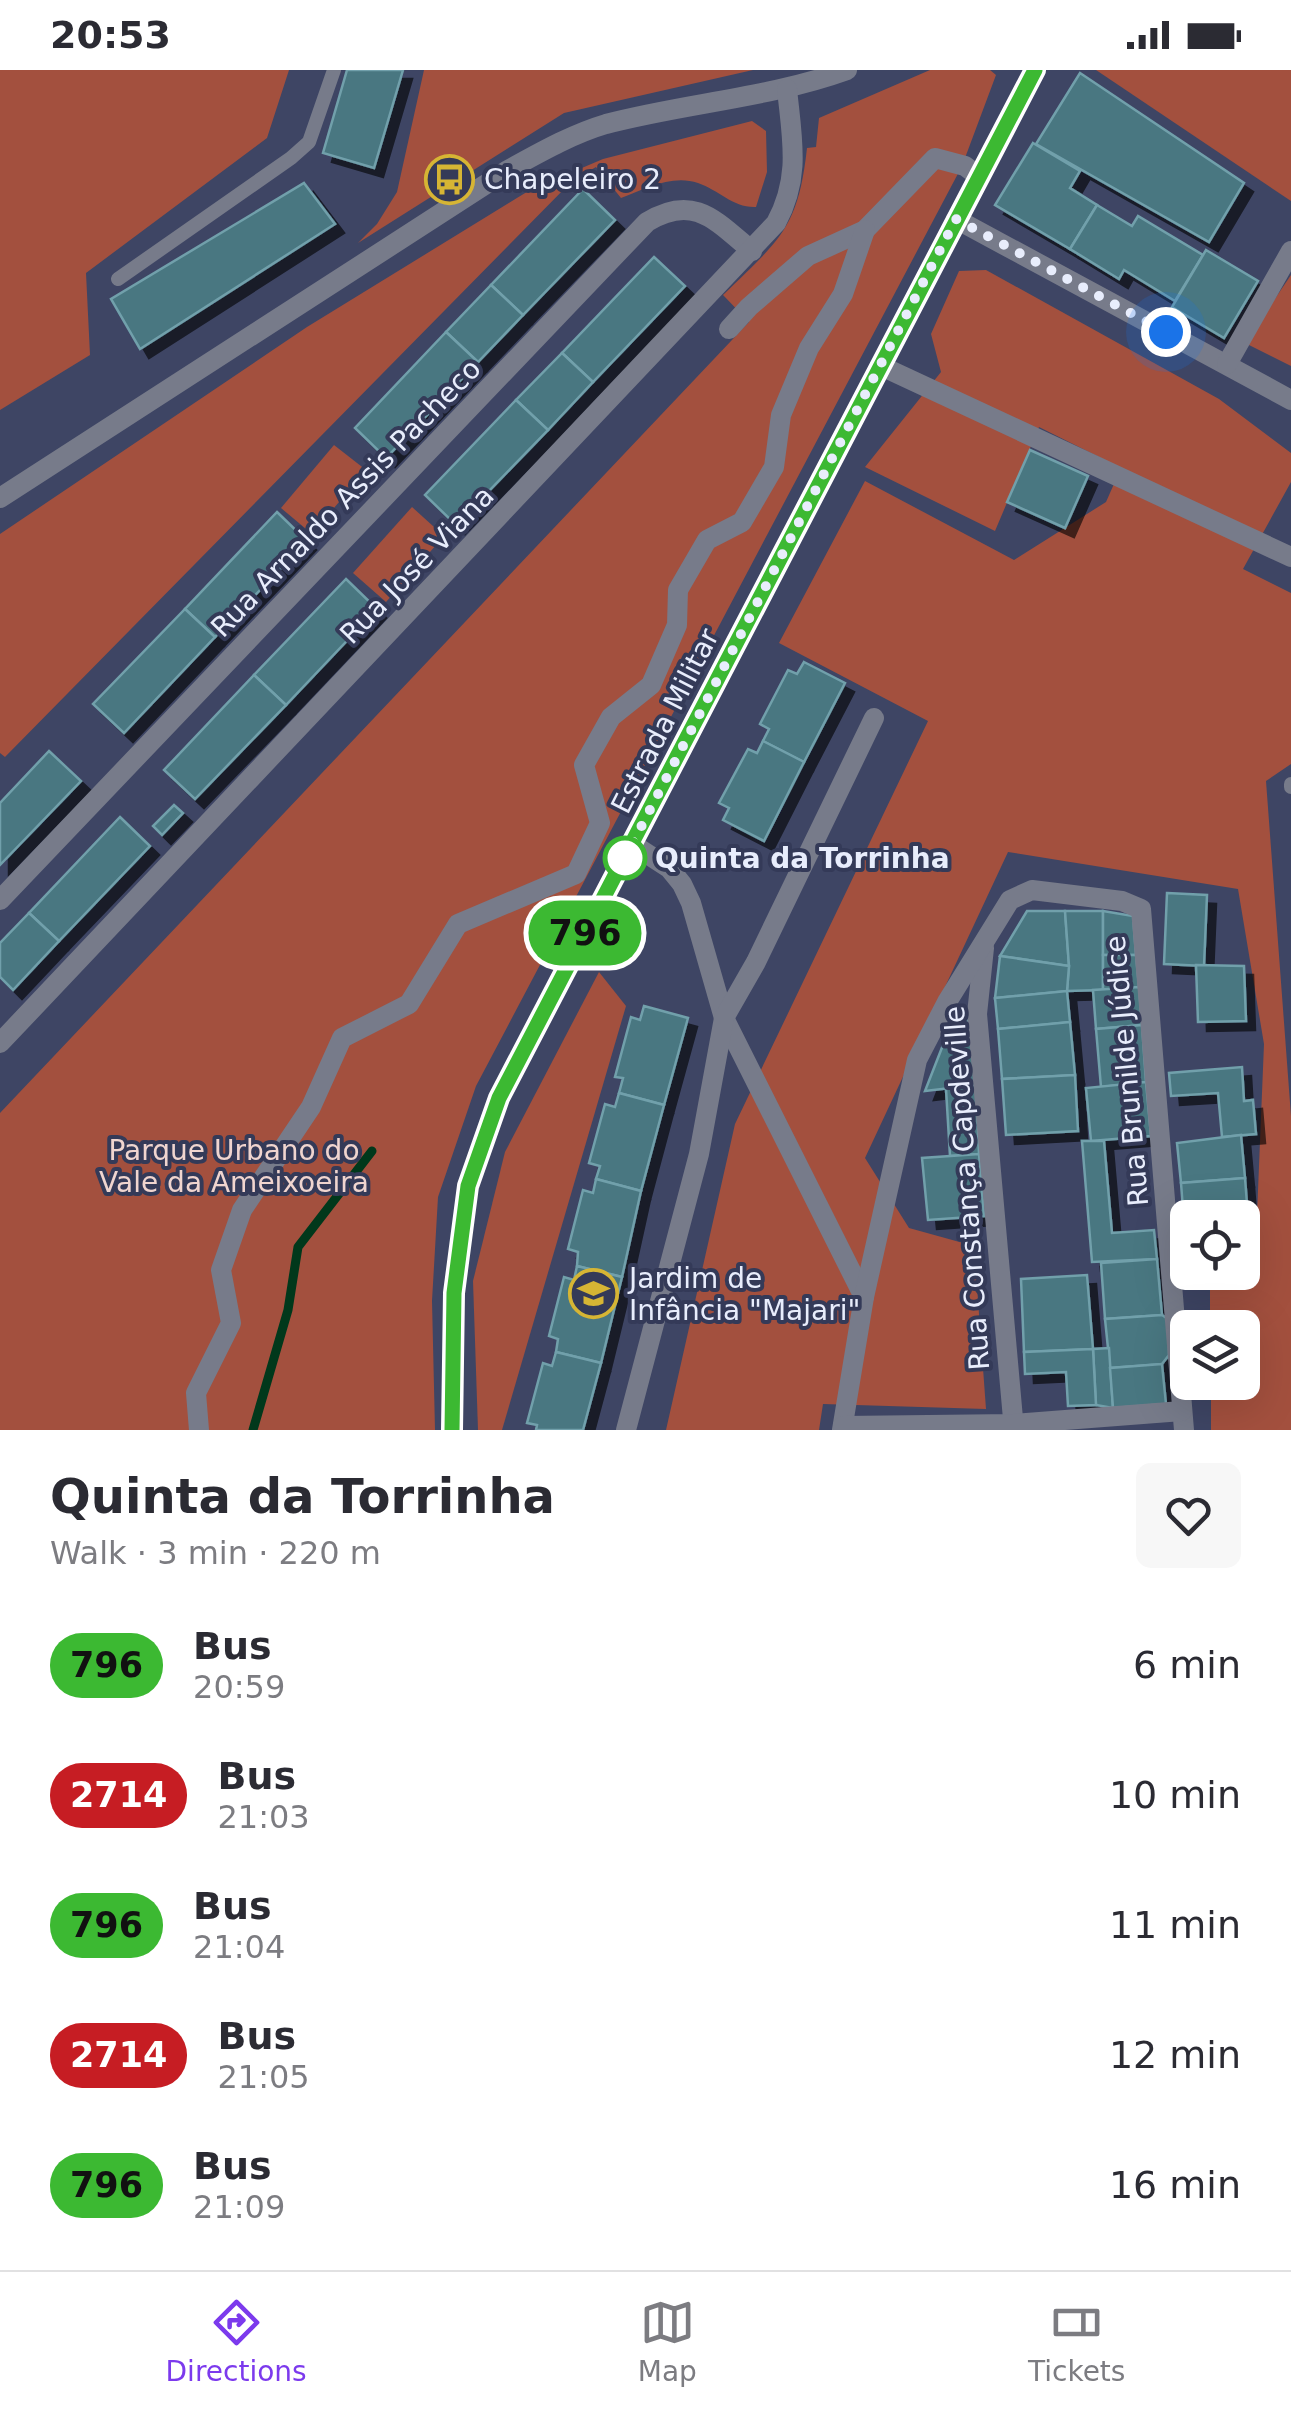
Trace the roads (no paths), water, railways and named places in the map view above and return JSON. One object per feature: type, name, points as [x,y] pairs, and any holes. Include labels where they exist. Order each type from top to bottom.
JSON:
[{"type":"street","points":[[0,498],[508,170],[550,147],[602,125],[787,89],[847,70]]},
{"type":"street","name":"Estrada Militar","points":[[452,1430],[454,1293],[468,1186],[499,1098],[1036,70]]},
{"type":"street","name":"Rua José Viana","points":[[0,1044],[776,223],[794,175],[787,89]]},
{"type":"street","points":[[730,329],[749,307],[808,256],[865,230],[935,158],[965,166],[978,176]]},
{"type":"street","name":"Rua Arnaldo Assis Pacheco","points":[[0,900],[647,222],[665,211],[686,208],[708,214],[752,251]]},
{"type":"street","points":[[956,219],[1291,400]]},
{"type":"street","points":[[199,1430],[196,1392],[231,1323],[222,1270],[242,1210],[312,1106],[342,1038],[408,1004],[458,924],[576,874],[600,823],[584,765],[610,717],[651,685],[678,624],[678,590],[706,540],[742,522],[774,466],[780,414],[808,348],[843,294],[865,230]]},
{"type":"street","points":[[1226,364],[1291,251]]},
{"type":"street","points":[[881,366],[1291,556]]},
{"type":"street","points":[[626,1430],[700,1154],[724,1018],[756,962],[874,718]]},
{"type":"street","points":[[632,844],[669,868],[682,884],[724,1018],[864,1296]]},
{"type":"street","name":"Rua Brunilde Júdice","points":[[842,1428],[864,1296],[916,1060],[1010,900],[1032,890],[1141,908],[1183,1420]]},
{"type":"street","name":"Rua Constança Capdeville","points":[[985,941],[978,1014],[1014,1427]]},
{"type":"street","points":[[842,1428],[1014,1427],[1183,1420]]},
{"type":"lane","points":[[118,279],[309,142],[334,70]]},
{"type":"waterway","points":[[253,1430],[288,1310],[298,1247],[372,1151]]},
{"type":"place","name":"Chapeleiro 2","points":[[449,179]]},
{"type":"place","name":"Quinta da Torrinha","points":[[625,858]]},
{"type":"place","name":"Jardim de Infância \"Majari\"","points":[[594,1294]]},
{"type":"park label","name":"Parque Urbano do Vale da Ameixoeira","points":[[234,1166]]}]
